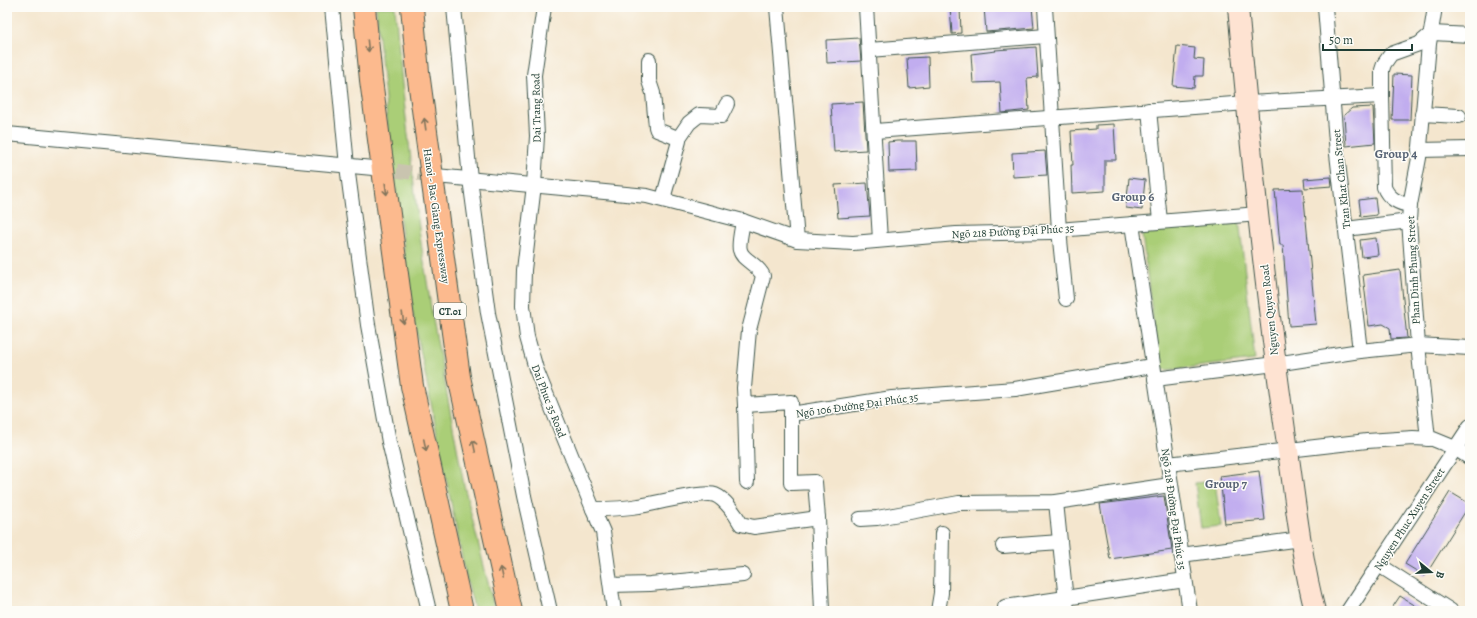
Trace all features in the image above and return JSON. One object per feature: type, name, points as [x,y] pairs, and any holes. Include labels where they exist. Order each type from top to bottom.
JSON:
[{"type":"highway","points":[[364,7],[372,87],[412,386],[462,611]]},
{"type":"highway","name":"Hanoi - Bac Giang Expressway","points":[[412,7],[418,72],[459,377],[511,611]]},
{"type":"street","points":[[332,7],[348,166],[368,325],[390,442],[429,611]]},
{"type":"street","points":[[454,7],[470,179],[488,313],[524,496],[550,611]]},
{"type":"street","name":"Dai Trang Road","points":[[534,185],[537,136],[534,75],[544,7]]},
{"type":"street","points":[[777,7],[797,240]]},
{"type":"street","points":[[866,7],[875,131],[880,240]]},
{"type":"street","points":[[1045,7],[1059,230],[1066,299]]},
{"type":"street","name":"Nguyen Quyen Road","points":[[1238,7],[1275,364],[1301,539],[1316,609]]},
{"type":"street","name":"Tran Khat Chan Street","points":[[1325,7],[1332,99],[1360,351]]},
{"type":"street","name":"Phan Dinh Phung Street","points":[[1428,439],[1418,345],[1409,221],[1410,205],[1419,150],[1435,7]]},
{"type":"street","points":[[1410,205],[1389,196],[1384,187],[1382,70],[1387,59],[1396,52],[1419,44],[1432,33],[1470,35]]},
{"type":"street","points":[[869,50],[1046,36]]},
{"type":"street","points":[[649,60],[649,81],[657,130],[678,138]]},
{"type":"street","points":[[875,131],[1247,103],[1382,96]]},
{"type":"street","points":[[678,138],[688,123],[699,115],[721,116],[727,104]]},
{"type":"street","points":[[1148,110],[1160,221]]},
{"type":"street","points":[[1422,114],[1460,116]]},
{"type":"street","points":[[7,134],[373,168]]},
{"type":"street","points":[[663,199],[680,144],[678,138]]},
{"type":"street","points":[[1419,150],[1470,149]]},
{"type":"street","name":"Ngõ 218 Đường Đại Phúc 35","points":[[436,176],[647,196],[742,221],[797,240],[852,243],[956,234],[1051,232],[1059,230],[1132,224],[1190,611]]},
{"type":"street","name":"Dai Phuc 35 Road","points":[[534,185],[524,270],[523,306],[527,337],[536,369],[593,509],[604,532],[614,611]]},
{"type":"street","points":[[1132,224],[1259,214]]},
{"type":"street","points":[[742,221],[740,250],[743,256],[761,270],[763,276],[749,330],[744,388],[747,482]]},
{"type":"street","points":[[1346,229],[1409,221]]},
{"type":"street","name":"Ngõ 106 Đường Đại Phúc 35","points":[[745,405],[791,402],[791,414],[892,398],[1015,389],[1154,373],[1275,364],[1360,351],[1418,345],[1470,348]]},
{"type":"street","points":[[791,414],[791,483],[815,482],[822,611]]},
{"type":"street","name":"Nguyen Phuc Xuyen Street","points":[[1348,611],[1470,426]]},
{"type":"street","points":[[1168,464],[1367,441],[1413,438],[1432,439],[1455,448],[1470,458]]},
{"type":"street","points":[[860,519],[878,518],[959,503],[1056,502],[1170,485]]},
{"type":"street","points":[[593,509],[618,509],[713,494],[719,497],[735,514],[741,524],[754,527],[818,518]]},
{"type":"street","points":[[1056,502],[1067,605]]},
{"type":"street","points":[[938,611],[941,593],[942,533]]},
{"type":"street","points":[[1181,555],[1301,539]]},
{"type":"street","points":[[1003,546],[1060,542]]},
{"type":"street","points":[[1379,565],[1451,611]]},
{"type":"street","points":[[611,585],[650,584],[743,575]]},
{"type":"street","points":[[1005,607],[1067,605],[1185,580]]},
{"type":"green space","points":[[376,7],[395,7],[402,84],[420,236],[432,314],[464,485],[495,611],[475,611],[466,577],[412,309],[389,139]]},
{"type":"green space","points":[[1239,220],[1255,360],[1167,370],[1162,368],[1158,359],[1142,235],[1143,229]]},
{"type":"green space","points":[[1215,481],[1221,526],[1201,528],[1195,483]]},
{"type":"building","points":[[950,7],[960,7],[961,33],[952,34]]},
{"type":"building","points":[[984,7],[1032,7],[1034,28],[986,32]]},
{"type":"building","points":[[859,38],[861,61],[827,63],[826,40]]},
{"type":"building","points":[[1177,46],[1195,48],[1194,59],[1204,60],[1203,76],[1195,76],[1194,88],[1173,86]]},
{"type":"building","points":[[1036,47],[1038,77],[1027,78],[1029,110],[1002,113],[1000,82],[973,83],[971,54],[996,51],[995,50]]},
{"type":"building","points":[[928,57],[929,86],[909,88],[907,58]]},
{"type":"building","points":[[1394,74],[1412,75],[1410,120],[1392,120]]},
{"type":"building","points":[[863,102],[866,150],[834,152],[831,104]]},
{"type":"building","points":[[1373,107],[1375,143],[1346,146],[1344,115],[1352,108]]},
{"type":"building","points":[[1114,124],[1116,160],[1105,160],[1105,191],[1072,193],[1071,165],[1073,165],[1071,131],[1096,129],[1096,125]]},
{"type":"building","points":[[916,141],[917,171],[889,172],[888,142]]},
{"type":"building","points":[[1045,151],[1047,175],[1013,177],[1012,153]]},
{"type":"building","points":[[1331,177],[1332,186],[1305,188],[1304,179]]},
{"type":"building","points":[[1129,178],[1145,180],[1142,210],[1126,208]]},
{"type":"building","points":[[867,183],[870,216],[838,218],[835,185]]},
{"type":"building","points":[[1303,189],[1316,324],[1289,326],[1283,245],[1280,245],[1275,190]]},
{"type":"building","points":[[1375,198],[1377,215],[1361,217],[1359,200]]},
{"type":"building","points":[[1376,238],[1378,255],[1362,257],[1360,240]]},
{"type":"building","points":[[1400,270],[1407,338],[1391,339],[1390,328],[1383,324],[1369,326],[1363,275]]},
{"type":"building","points":[[1259,471],[1265,520],[1225,524],[1220,476]]},
{"type":"building","points":[[1450,492],[1470,504],[1425,576],[1405,564]]},
{"type":"building","points":[[1164,496],[1172,550],[1110,559],[1100,504]]},
{"type":"building","points":[[1400,596],[1424,611],[1390,611]]},
{"type":"tunnel","points":[[376,168],[436,176]]},
{"type":"district","name":"Group 4","points":[[1396,153]]},
{"type":"district","name":"Group 6","points":[[1133,196]]},
{"type":"district","name":"Group 7","points":[[1226,483]]}]
